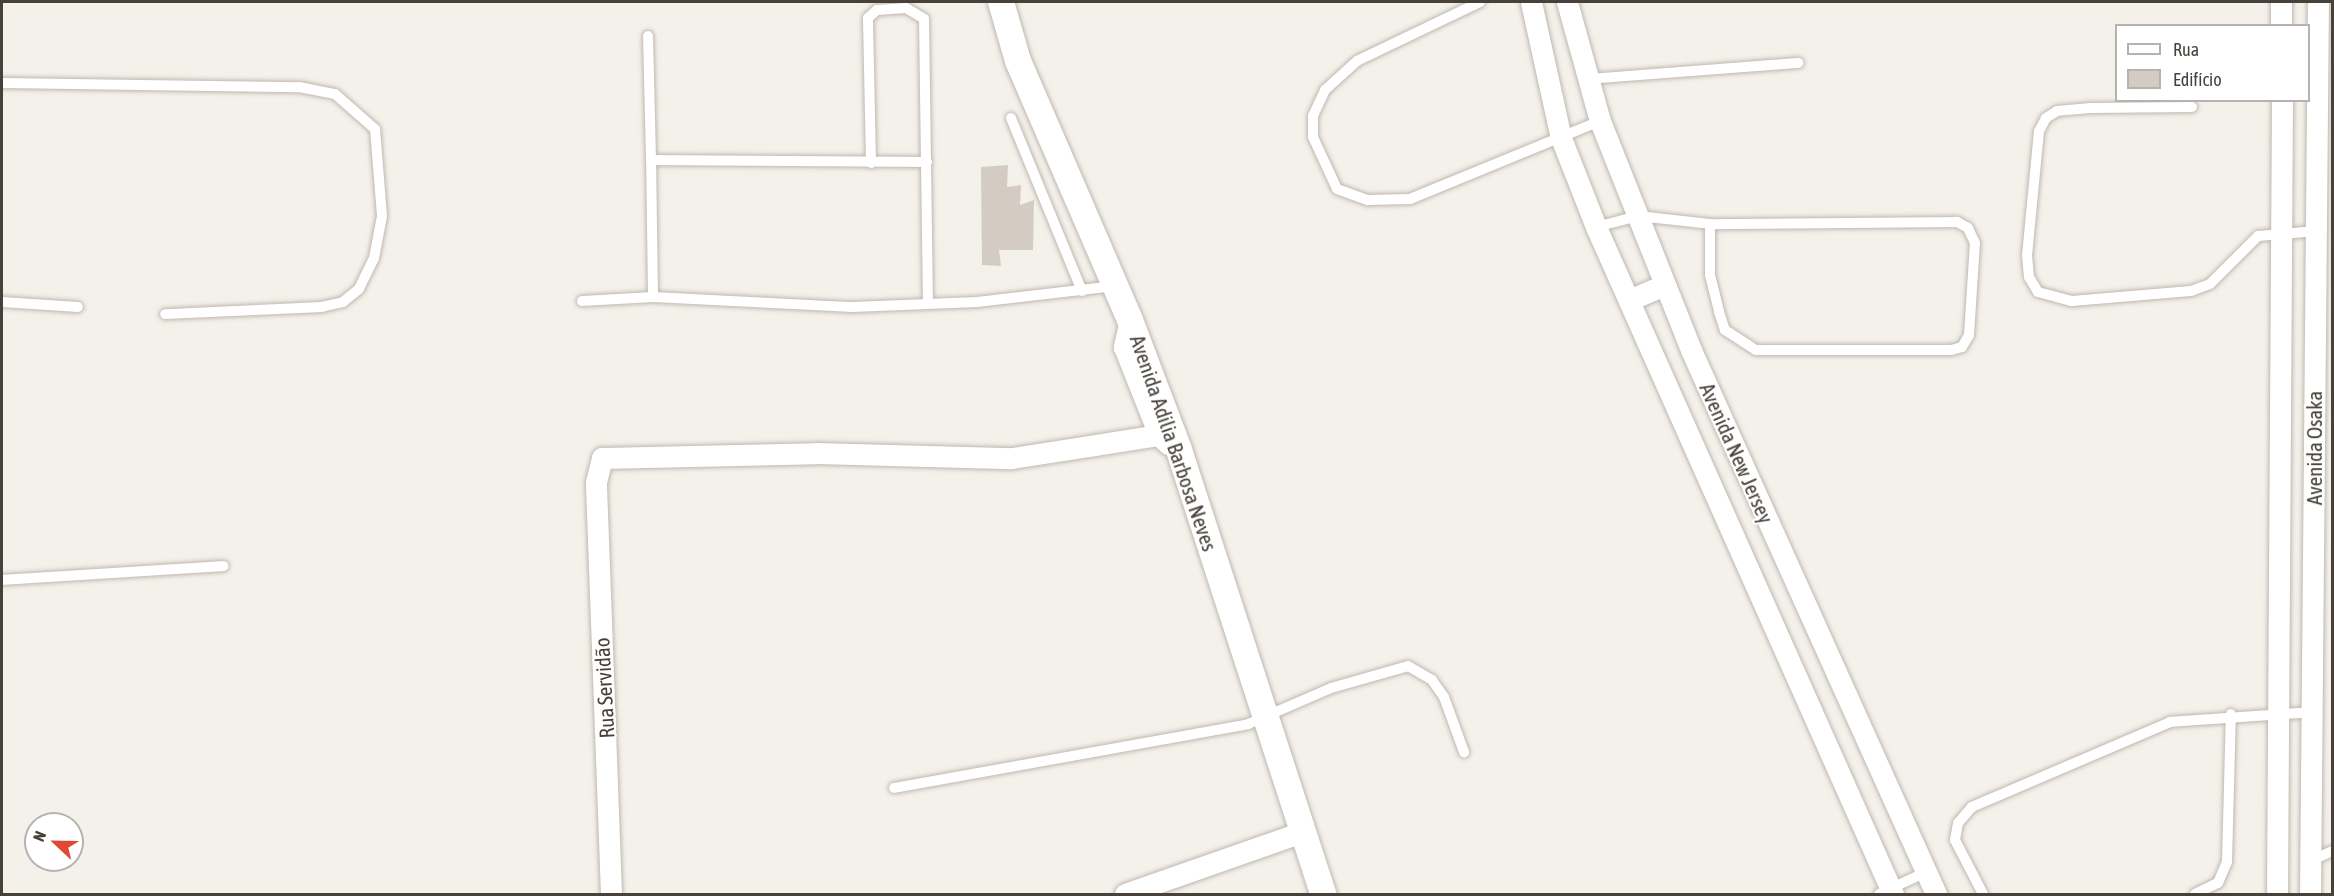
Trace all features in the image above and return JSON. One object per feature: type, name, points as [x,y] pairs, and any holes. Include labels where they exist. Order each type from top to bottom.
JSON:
[{"type":"street","name":"Avenida Adilia Barbosa Neves","points":[[1001,2],[1017,61],[1116,285],[1179,450],[1264,719],[1323,894]]},
{"type":"street","name":"Avenida New Jersey","points":[[1531,2],[1561,138],[1596,227],[1659,364],[1887,892]]},
{"type":"street","name":"Avenida New Jersey","points":[[1567,2],[1600,121],[1691,350],[1936,894]]},
{"type":"street","points":[[2281,2],[2281,24]]},
{"type":"street","name":"Avenida Osaka","points":[[2310,894],[2310,861],[2323,740],[2312,712],[2318,2]]},
{"type":"street","name":"Avenida Osaka","points":[[2277,894],[2282,547],[2282,102]]},
{"type":"street","points":[[1629,300],[1665,285]]},
{"type":"street","points":[[1130,320],[1124,347],[1159,435],[1179,450]]},
{"type":"street","points":[[1659,364],[1691,350]]},
{"type":"street","name":"Rua Servidão","points":[[611,894],[597,464],[609,454],[1012,458],[1159,435]]},
{"type":"street","points":[[2281,490],[2314,489]]},
{"type":"street","points":[[2282,547],[2314,547]]},
{"type":"street","points":[[1125,894],[1302,832]]},
{"type":"lane","points":[[1480,2],[1358,61],[1325,90],[1312,127],[1330,181],[1357,198],[1410,199],[1600,121]]},
{"type":"lane","points":[[871,163],[868,18],[871,12],[906,8],[924,19],[928,303]]},
{"type":"lane","points":[[648,36],[652,297]]},
{"type":"lane","points":[[1588,80],[1798,63]]},
{"type":"lane","points":[[2,83],[14,85],[299,87],[336,94],[375,129],[381,151],[382,216],[374,258],[359,289],[343,302],[322,307],[165,314]]},
{"type":"lane","points":[[2,92],[14,85]]},
{"type":"lane","points":[[2192,107],[2090,108],[2057,111],[2046,118],[2039,131],[2027,255],[2029,278],[2038,292],[2072,301],[2191,291],[2210,284],[2258,236],[2283,232],[2317,231]]},
{"type":"lane","points":[[1011,118],[1082,291]]},
{"type":"lane","points":[[651,160],[927,162]]},
{"type":"lane","points":[[1596,227],[1638,216],[1710,224],[1957,222],[1968,228],[1975,243],[1969,335],[1962,347],[1951,350],[1756,350],[1725,330],[1710,275],[1710,224]]},
{"type":"lane","points":[[582,301],[652,297],[853,307],[1082,291],[1116,285]]},
{"type":"lane","points":[[2,302],[78,307]]},
{"type":"lane","points":[[2,580],[224,566]]},
{"type":"lane","points":[[894,788],[1264,719],[1284,706],[1408,666],[1432,680],[1444,696],[1464,752]]},
{"type":"lane","points":[[1983,894],[1955,840],[1958,823],[1972,807],[2155,726],[2231,714],[2312,712]]},
{"type":"lane","points":[[2195,894],[2218,883],[2227,862],[2231,714]]},
{"type":"lane","points":[[2310,861],[2332,850]]},
{"type":"lane","points":[[1887,892],[1926,872]]},
{"type":"building","points":[[1008,165],[1007,187],[1021,185],[1020,205],[1034,200],[1033,250],[999,250],[1001,266],[982,265],[981,167]]}]
